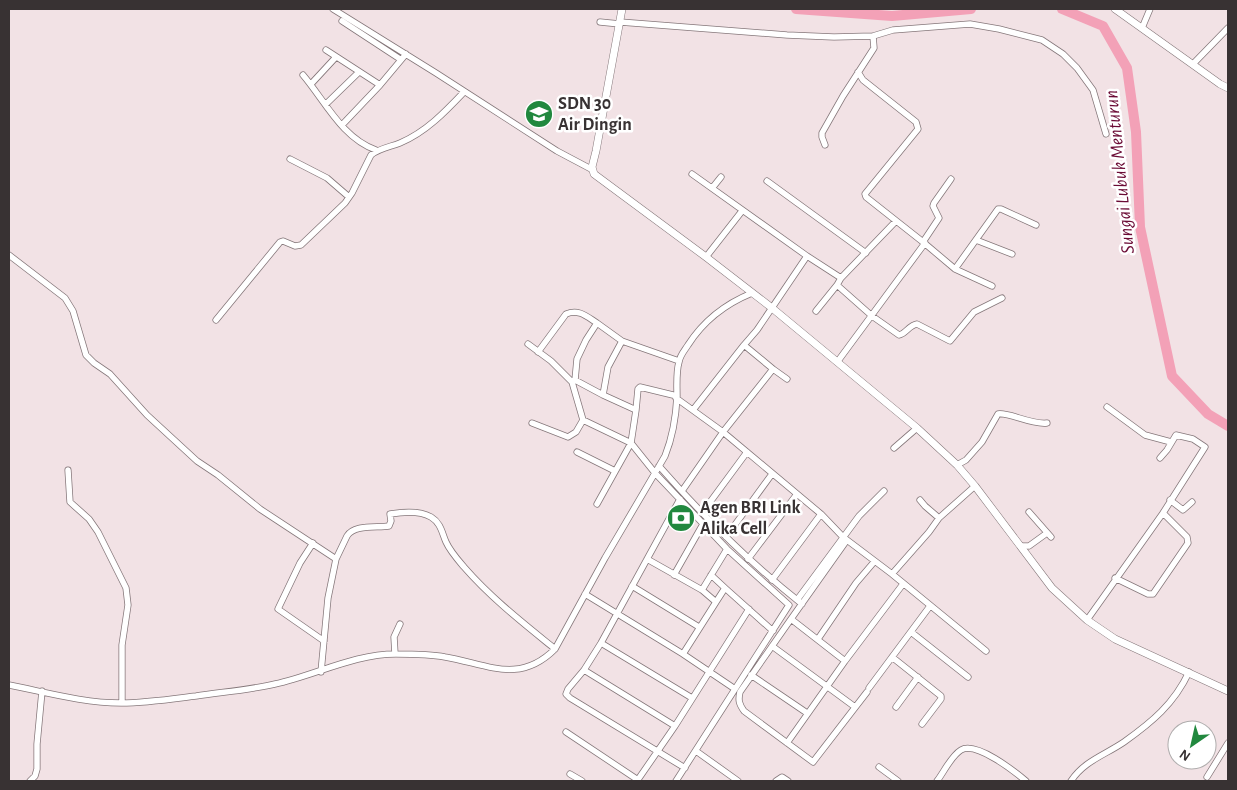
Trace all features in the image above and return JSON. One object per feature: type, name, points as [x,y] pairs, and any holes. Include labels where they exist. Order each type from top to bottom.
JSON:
[{"type":"street","points":[[333,9],[557,151],[592,169]]},
{"type":"street","points":[[622,9],[592,169],[594,174],[772,308],[918,428],[957,465],[975,486],[1052,588],[1087,620],[1115,639],[1228,690]]},
{"type":"street","points":[[1115,9],[1228,88]]},
{"type":"street","points":[[1142,28],[1150,9]]},
{"type":"street","points":[[342,21],[400,59]]},
{"type":"street","points":[[600,22],[834,37],[873,36],[893,30],[970,24],[999,29],[1042,40],[1063,54],[1077,68],[1092,90],[1106,134]]},
{"type":"street","points":[[1193,64],[1228,28]]},
{"type":"street","points":[[825,145],[822,132],[874,48],[873,36]]},
{"type":"street","points":[[326,50],[380,85]]},
{"type":"street","points":[[342,125],[406,54]]},
{"type":"street","points":[[311,84],[336,58]]},
{"type":"street","points":[[326,104],[359,72]]},
{"type":"street","points":[[858,72],[868,84],[918,125],[918,129],[865,194],[867,199],[955,269],[992,286]]},
{"type":"street","points":[[303,75],[354,139],[366,147],[376,150]]},
{"type":"street","points":[[216,320],[280,242],[283,241],[295,246],[301,245],[336,213],[349,197],[367,160],[376,150],[400,143],[431,125],[464,92]]},
{"type":"street","points":[[290,159],[326,178],[349,197]]},
{"type":"street","points":[[692,174],[742,211],[841,278]]},
{"type":"street","points":[[713,188],[721,176]]},
{"type":"street","points":[[838,361],[924,243],[938,220],[933,206],[934,202],[951,179]]},
{"type":"street","points":[[767,181],[866,252]]},
{"type":"street","points":[[955,269],[999,209],[1036,225]]},
{"type":"street","points":[[706,257],[742,211]]},
{"type":"street","points":[[816,311],[841,278],[896,222]]},
{"type":"street","points":[[976,240],[1012,254]]},
{"type":"street","points":[[9,255],[64,298],[73,312],[86,355],[110,374],[147,415],[197,461],[218,475],[260,509],[336,558]]},
{"type":"street","points":[[693,410],[757,330],[807,256]]},
{"type":"street","points":[[837,285],[872,316],[899,335],[914,324],[917,324],[950,341],[974,312],[1002,298]]},
{"type":"street","points":[[9,684],[86,700],[122,703],[154,701],[249,689],[293,680],[352,661],[395,654],[445,657],[497,670],[524,669],[545,659],[555,649],[659,466],[671,440],[675,421],[679,361],[695,333],[711,316],[736,300],[752,293]]},
{"type":"street","points":[[538,352],[566,314],[573,312],[580,313],[597,323],[622,341],[679,361]]},
{"type":"street","points":[[532,423],[568,437],[576,432],[583,420],[573,381],[577,359],[597,323]]},
{"type":"street","points":[[603,395],[608,367],[622,341]]},
{"type":"street","points":[[528,344],[556,365],[573,381],[636,410]]},
{"type":"street","points":[[744,345],[788,379]]},
{"type":"street","points":[[682,491],[723,432],[773,369]]},
{"type":"street","points":[[597,504],[631,443],[638,389],[640,387],[676,397],[723,432],[797,494],[845,539],[892,574],[986,650]]},
{"type":"street","points":[[1107,407],[1145,435],[1171,442]]},
{"type":"street","points":[[957,465],[966,460],[982,442],[998,414],[1004,413],[1024,421],[1047,423]]},
{"type":"street","points":[[583,420],[631,443],[655,473],[726,548],[789,605],[676,781]]},
{"type":"street","points":[[894,448],[918,428]]},
{"type":"street","points":[[1087,620],[1163,513],[1205,448],[1200,443],[1177,435],[1174,436],[1160,458]]},
{"type":"street","points":[[577,452],[615,471]]},
{"type":"street","points":[[702,513],[747,452]]},
{"type":"street","points":[[659,466],[748,559],[800,602]]},
{"type":"street","points":[[68,470],[70,502],[89,519],[98,532],[126,588],[128,605],[122,645],[122,703]]},
{"type":"street","points":[[726,537],[772,474]]},
{"type":"street","points":[[892,574],[940,518],[975,486]]},
{"type":"street","points":[[884,491],[859,516],[800,602],[791,619],[740,692],[738,700],[740,705],[811,761],[815,761],[930,606]]},
{"type":"street","points":[[748,559],[797,494]]},
{"type":"street","points":[[680,500],[600,643],[584,670],[567,691],[567,696],[685,768]]},
{"type":"street","points":[[920,500],[940,518]]},
{"type":"street","points":[[1170,500],[1183,510],[1192,502]]},
{"type":"street","points":[[1021,546],[1029,546],[1049,535],[1029,512]]},
{"type":"street","points":[[1115,578],[1148,594],[1153,594],[1189,541],[1163,513]]},
{"type":"street","points":[[321,672],[328,598],[336,558],[352,530],[389,526],[391,521],[390,514],[424,514],[430,516],[440,526],[446,543],[465,568],[502,605],[555,649]]},
{"type":"street","points":[[772,580],[820,514]]},
{"type":"street","points":[[674,575],[703,524]]},
{"type":"street","points":[[313,543],[300,563],[278,609],[324,641]]},
{"type":"street","points":[[702,590],[726,548]]},
{"type":"street","points":[[647,559],[702,590],[716,602]]},
{"type":"street","points":[[818,639],[856,583],[874,562]]},
{"type":"street","points":[[711,575],[773,631]]},
{"type":"street","points":[[787,743],[903,584]]},
{"type":"street","points":[[632,586],[699,627]]},
{"type":"street","points":[[683,654],[726,588]]},
{"type":"street","points":[[585,594],[736,689]]},
{"type":"street","points":[[566,732],[637,781],[675,726],[749,609]]},
{"type":"street","points":[[791,619],[845,661]]},
{"type":"street","points":[[395,654],[394,637],[400,624]]},
{"type":"street","points":[[911,632],[968,677]]},
{"type":"street","points":[[600,643],[692,698]]},
{"type":"street","points":[[772,646],[856,707]]},
{"type":"street","points":[[892,657],[918,676],[942,698],[922,724]]},
{"type":"street","points":[[584,670],[675,726]]},
{"type":"street","points":[[1071,781],[1079,770],[1088,763],[1124,742],[1162,711],[1181,690],[1189,672]]},
{"type":"street","points":[[752,675],[807,714]]},
{"type":"street","points":[[896,707],[918,676]]},
{"type":"street","points":[[30,781],[36,776],[37,769],[37,744],[42,692]]},
{"type":"street","points":[[1207,777],[1228,744]]},
{"type":"street","points":[[937,781],[959,751],[972,747],[1003,764],[1026,781]]},
{"type":"street","points":[[696,751],[738,781]]},
{"type":"street","points":[[879,767],[898,781]]},
{"type":"street","points":[[570,774],[582,781]]},
{"type":"street","points":[[776,781],[782,777],[788,781]]},
{"type":"waterway","name":"Sungai Lubuk Menturun","points":[[796,9],[892,16],[971,9]]},
{"type":"waterway","name":"Sungai Lubuk Menturun","points":[[1062,9],[1103,26],[1127,68],[1136,132],[1140,227],[1172,376],[1208,414],[1228,426]]},
{"type":"place","name":"SDN 30 Air Dingin","points":[[539,114]]},
{"type":"place","name":"Agen BRI Link Alika Cell","points":[[681,518]]}]
